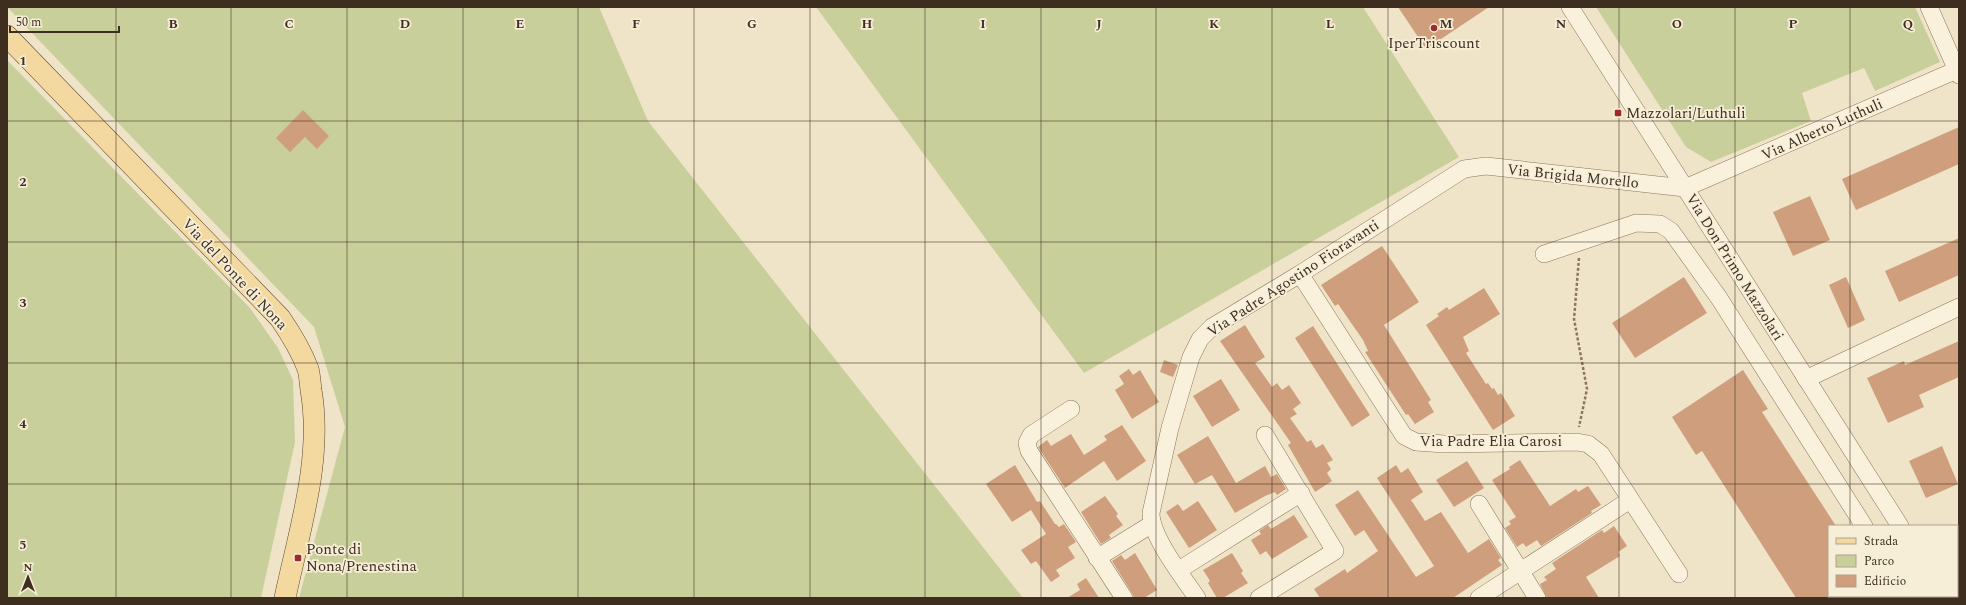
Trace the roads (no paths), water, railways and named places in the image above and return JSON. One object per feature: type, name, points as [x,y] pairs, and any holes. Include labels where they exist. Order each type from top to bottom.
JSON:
[{"type":"main road","name":"Via del Ponte di Nona","points":[[7,36],[280,318],[297,343],[308,370],[315,408],[314,451],[309,486],[285,598]]},
{"type":"street","name":"Via Don Primo Mazzolari","points":[[1570,7],[1899,525]]},
{"type":"street","points":[[1929,7],[1958,72]]},
{"type":"street","name":"Via Alberto Luthuli","points":[[1685,188],[1958,72]]},
{"type":"street","name":"Via Brigida Morello","points":[[1460,170],[1469,167],[1486,166],[1685,188]]},
{"type":"street","name":"Via Padre Agostino Fioravanti","points":[[1197,598],[1158,537],[1152,524],[1152,507],[1170,428],[1196,344],[1212,327],[1300,274],[1460,170]]},
{"type":"street","points":[[1544,254],[1624,226],[1644,222],[1660,224],[1671,231],[1719,298],[1863,525]]},
{"type":"street","name":"Via Padre Elia Carosi","points":[[1300,274],[1402,433],[1411,441],[1463,444],[1576,442],[1588,444],[1598,451],[1679,574]]},
{"type":"street","points":[[1806,379],[1959,307]]},
{"type":"street","points":[[1070,410],[1031,435],[1028,447],[1031,456],[1124,598]]},
{"type":"street","points":[[1259,598],[1335,551],[1265,435]]},
{"type":"street","points":[[1179,570],[1301,493]]},
{"type":"street","points":[[1479,598],[1630,500]]},
{"type":"street","points":[[1479,504],[1537,598]]},
{"type":"street","points":[[1097,558],[1152,524]]},
{"type":"place","name":"IperTriscount","points":[[1434,28]]},
{"type":"place","name":"Mazzolari/Luthuli","points":[[1618,113]]},
{"type":"place","name":"Ponte di Nona/Prenestina","points":[[298,558]]}]
